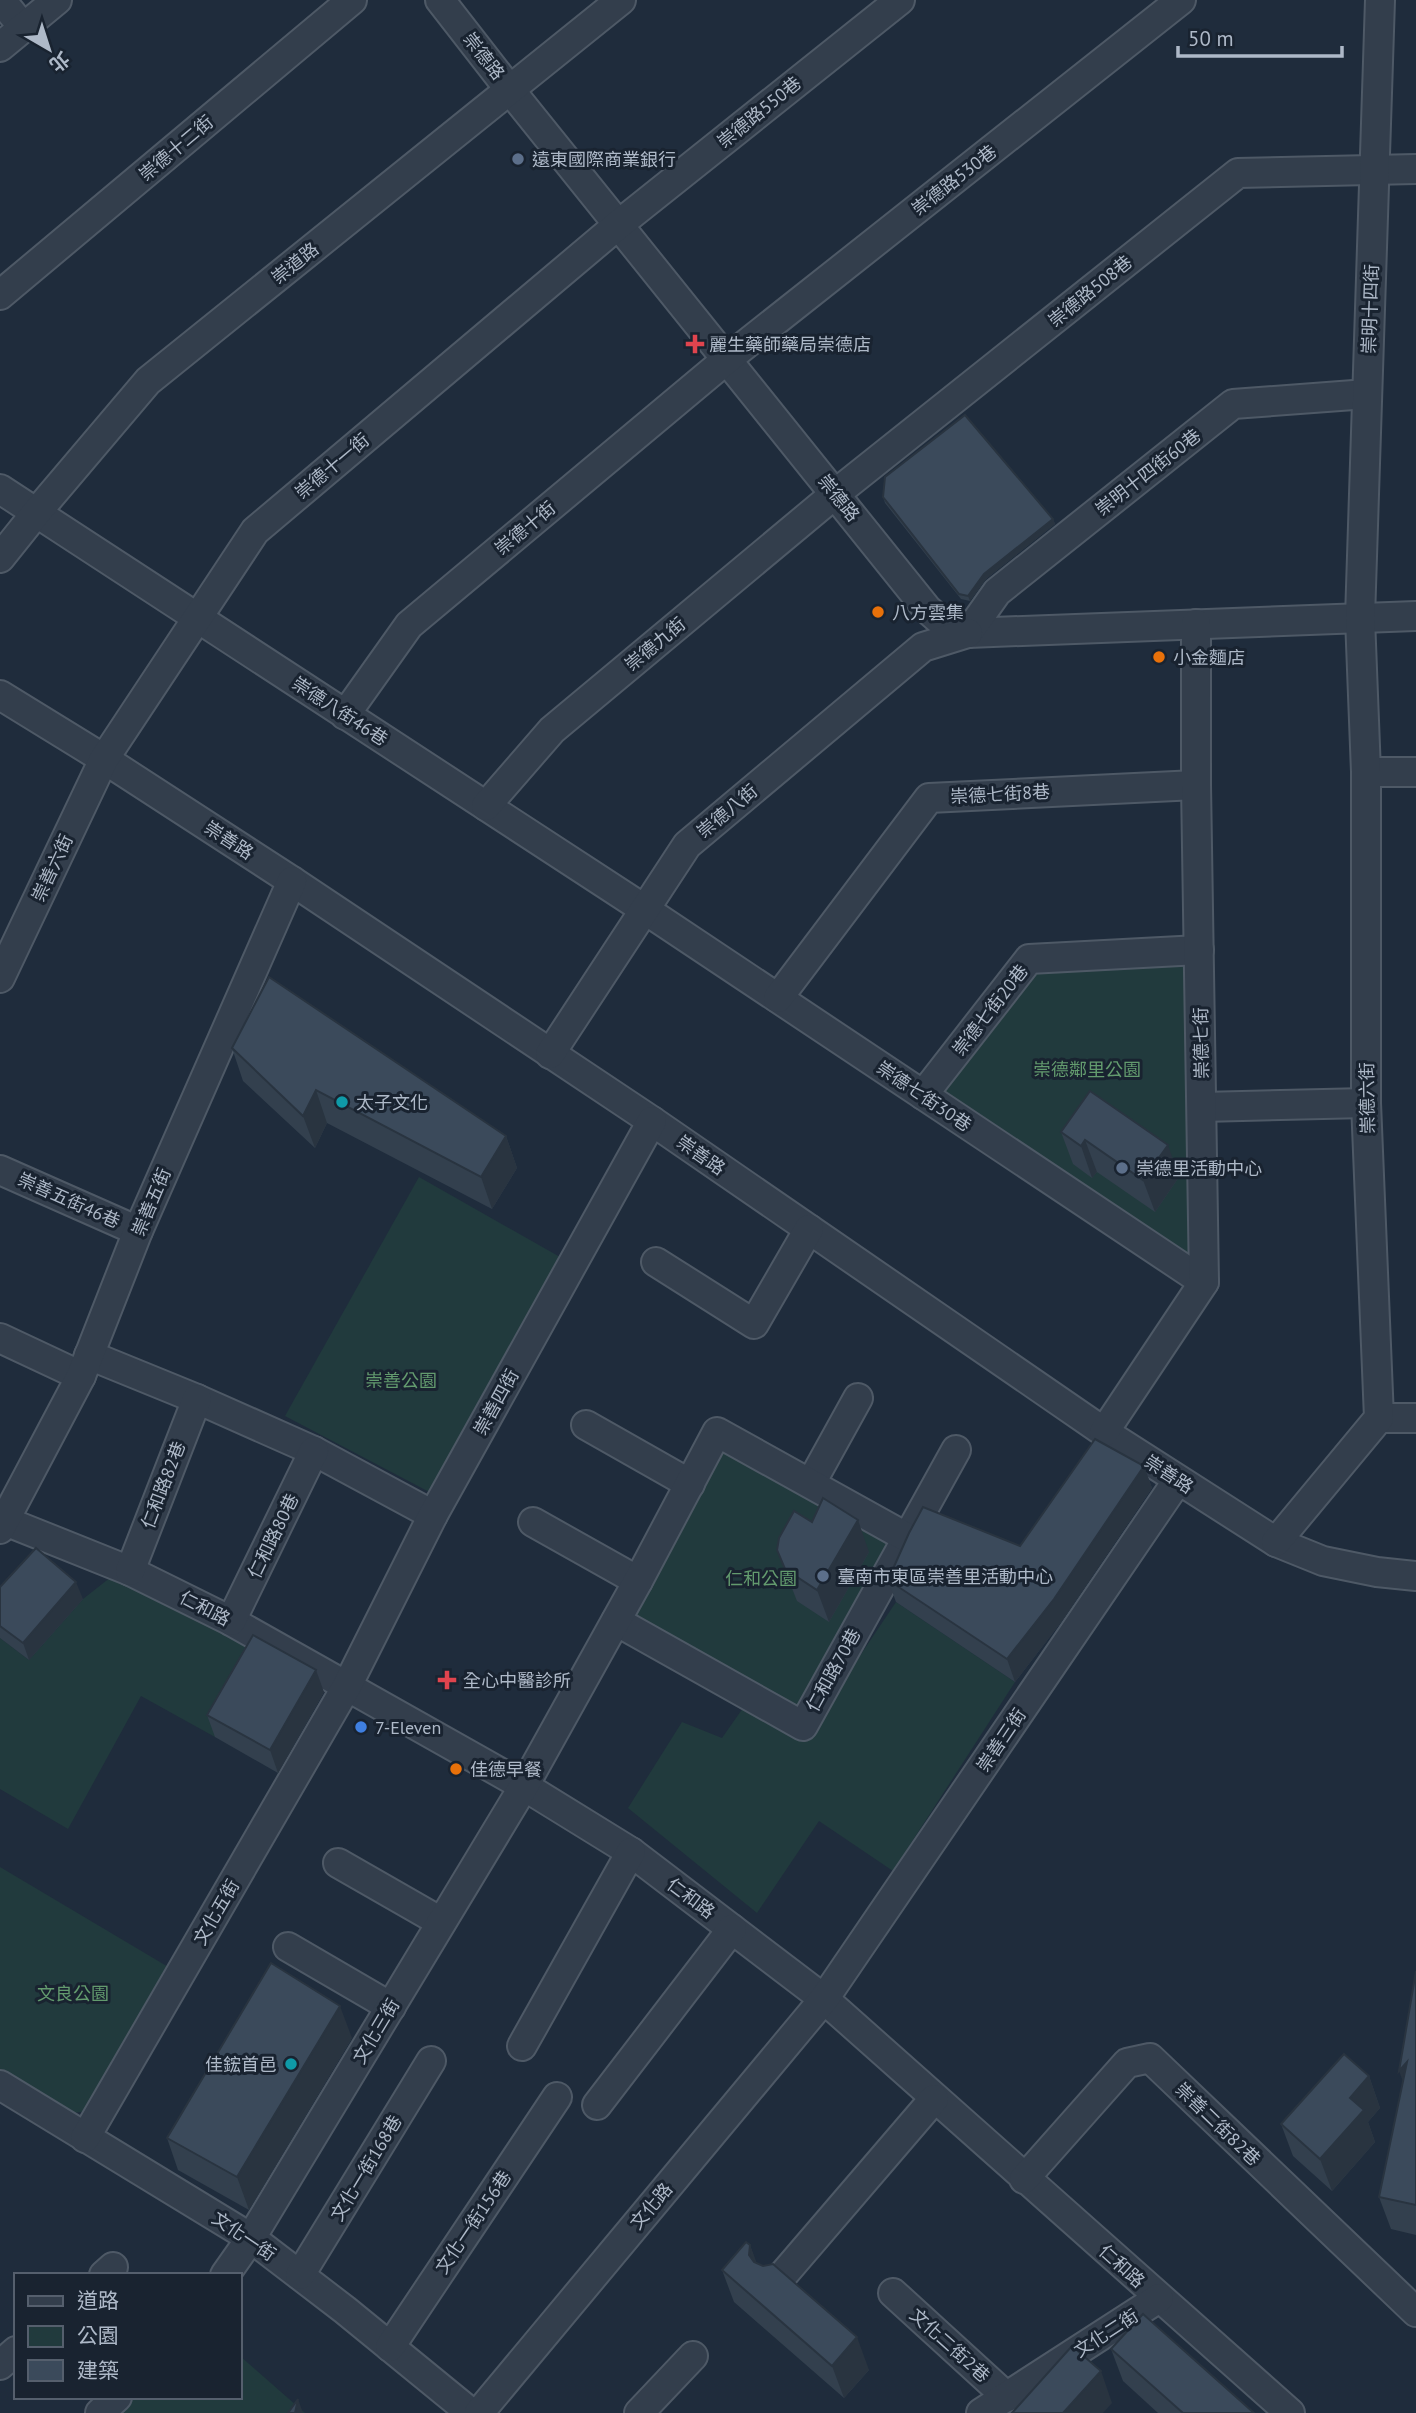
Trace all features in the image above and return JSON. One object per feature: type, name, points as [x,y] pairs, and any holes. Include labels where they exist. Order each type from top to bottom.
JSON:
[{"type":"street","points":[[1,0],[23,27]]},
{"type":"street","points":[[0,47],[57,0]]},
{"type":"street","name":"崇德十二街","points":[[0,295],[352,0]]},
{"type":"street","name":"崇德路","points":[[440,0],[726,360],[927,609],[942,622],[968,633],[1416,616]]},
{"type":"street","name":"崇道路","points":[[0,558],[148,381],[621,0]]},
{"type":"street","name":"崇德路550巷","points":[[618,225],[900,0]]},
{"type":"street","name":"崇德路530巷","points":[[726,360],[1181,0]]},
{"type":"street","name":"崇明十四街","points":[[1360,618],[1380,0]]},
{"type":"street","name":"崇德路508巷","points":[[835,494],[1238,173],[1376,172],[1416,169]]},
{"type":"street","name":"崇德十一街","points":[[104,759],[255,531],[618,225]]},
{"type":"street","name":"崇德十街","points":[[345,715],[409,625],[726,360]]},
{"type":"street","name":"崇明十四街60巷","points":[[968,633],[997,592],[1233,404],[1367,394]]},
{"type":"street","name":"崇德八街46巷","points":[[0,489],[644,909]]},
{"type":"street","name":"崇德九街","points":[[486,806],[552,730],[835,494]]},
{"type":"street","name":"崇德六街","points":[[1360,618],[1366,772],[1366,1103],[1378,1418]]},
{"type":"street","name":"崇德七街","points":[[1196,624],[1204,1282]]},
{"type":"street","name":"崇德八街","points":[[550,1054],[687,845],[923,647],[968,633]]},
{"type":"street","name":"崇善路","points":[[0,695],[292,881],[652,1121],[1104,1432],[1276,1542],[1323,1560],[1377,1572],[1416,1576]]},
{"type":"street","name":"崇善六街","points":[[0,978],[104,759]]},
{"type":"street","points":[[1366,772],[1416,772]]},
{"type":"street","name":"崇德七街8巷","points":[[778,998],[929,798],[1196,785]]},
{"type":"street","name":"崇善五街","points":[[1,1523],[85,1365],[138,1231],[292,881]]},
{"type":"street","name":"崇德七街30巷","points":[[644,909],[1204,1282]]},
{"type":"street","name":"崇德七街20巷","points":[[923,1096],[1029,959],[1199,950]]},
{"type":"street","points":[[1202,1107],[1366,1103]]},
{"type":"street","name":"崇善四街","points":[[346,1686],[433,1514],[652,1121]]},
{"type":"street","name":"崇善五街46巷","points":[[0,1170],[138,1231]]},
{"type":"street","points":[[656,1262],[754,1324],[809,1229]]},
{"type":"street","points":[[1104,1432],[1204,1282]]},
{"type":"street","points":[[0,1338],[197,1399],[314,1451],[433,1514]]},
{"type":"street","points":[[811,1483],[858,1398]]},
{"type":"street","name":"仁和路82巷","points":[[130,1571],[197,1399]]},
{"type":"street","points":[[1276,1542],[1378,1418],[1416,1418]]},
{"type":"street","points":[[586,1425],[690,1484]]},
{"type":"street","points":[[524,1786],[717,1432],[906,1537]]},
{"type":"street","name":"仁和路70巷","points":[[616,1621],[803,1726],[956,1450]]},
{"type":"street","name":"仁和路80巷","points":[[231,1621],[314,1451]]},
{"type":"street","name":"崇善三街","points":[[824,1999],[1178,1480]]},
{"type":"street","points":[[533,1522],[638,1581]]},
{"type":"street","name":"仁和路","points":[[1,1523],[130,1571],[231,1621],[524,1786],[631,1852],[824,1999],[1290,2413]]},
{"type":"street","name":"文化五街","points":[[85,2138],[346,1686]]},
{"type":"street","name":"文化三街","points":[[226,2273],[251,2238],[524,1786]]},
{"type":"street","points":[[522,2046],[631,1852]]},
{"type":"street","points":[[338,1863],[441,1922]]},
{"type":"street","points":[[597,2105],[732,1929]]},
{"type":"street","points":[[288,1947],[391,2007]]},
{"type":"street","name":"文化路","points":[[479,2413],[824,1999]]},
{"type":"street","name":"崇善二街82巷","points":[[1024,2179],[1127,2063],[1150,2058],[1416,2312]]},
{"type":"street","name":"文化一街168巷","points":[[300,2275],[431,2060]]},
{"type":"street","name":"文化一街","points":[[0,2085],[251,2238],[471,2413]]},
{"type":"street","name":"文化一街156巷","points":[[390,2347],[557,2097]]},
{"type":"street","points":[[777,2282],[934,2099]]},
{"type":"street","name":"文化二街2巷","points":[[893,2293],[1007,2397]]},
{"type":"street","name":"文化二街","points":[[981,2413],[1159,2298]]},
{"type":"street","points":[[0,2365],[14,2353]]},
{"type":"street","points":[[639,2413],[693,2356]]},
{"type":"street","points":[[100,2413],[115,2399]]},
{"type":"green space","name":"崇德鄰里公園","points":[[1197,951],[1200,1274],[925,1095],[1030,960]]},
{"type":"green space","name":"崇善公園","points":[[419,1177],[560,1257],[435,1495],[285,1416]]},
{"type":"green space","name":"仁和公園","points":[[720,1444],[894,1539],[799,1711],[627,1617]]},
{"type":"green space","points":[[111,1577],[262,1654],[215,1737],[141,1696],[68,1829],[0,1789],[0,1638],[29,1660],[83,1599]]},
{"type":"green space","points":[[896,1602],[1015,1682],[893,1871],[819,1821],[757,1913],[628,1808],[682,1722],[722,1738],[743,1708],[807,1735]]},
{"type":"green space","name":"文良公園","points":[[0,1867],[170,1968],[89,2111],[64,2114],[0,2074]]},
{"type":"green space","points":[[242,2358],[305,2413],[111,2413],[125,2399],[242,2399]]},
{"type":"building","points":[[965,415],[1053,519],[984,574],[968,596],[959,594],[883,497],[885,477]]},
{"type":"building","name":"太子文化","points":[[269,977],[506,1136],[481,1177],[316,1090],[303,1116],[232,1048]]},
{"type":"building","points":[[1090,1091],[1168,1145],[1143,1180],[1085,1140],[1081,1146],[1061,1132]]},
{"type":"building","points":[[1095,1439],[1144,1466],[1054,1599],[1007,1659],[888,1580],[923,1507],[1020,1546]]},
{"type":"building","points":[[823,1498],[858,1520],[817,1590],[785,1569],[777,1550],[779,1538],[794,1511],[812,1522]]},
{"type":"building","points":[[36,1548],[76,1582],[23,1643],[0,1626],[0,1587]]},
{"type":"building","points":[[253,1635],[316,1670],[270,1750],[207,1715]]},
{"type":"building","points":[[271,1963],[340,2006],[237,2177],[167,2138]]},
{"type":"building","points":[[1416,1971],[1416,2205],[1379,2197],[1407,2062],[1399,2071]]},
{"type":"building","points":[[1344,2054],[1369,2076],[1350,2098],[1364,2110],[1320,2159],[1281,2124]]},
{"type":"building","points":[[746,2242],[750,2245],[749,2255],[754,2262],[763,2266],[773,2264],[857,2337],[832,2366],[722,2270]]},
{"type":"building","points":[[1143,2314],[1254,2413],[1183,2413],[1111,2349]]},
{"type":"building","points":[[1072,2346],[1101,2371],[1063,2413],[1012,2413]]},
{"type":"building","points":[[298,2399],[295,2413],[288,2413]]},
{"type":"place","name":"遠東國際商業銀行","points":[[518,159]]},
{"type":"place","name":"麗生藥師藥局崇德店","points":[[695,344]]},
{"type":"place","name":"八方雲集","points":[[878,612]]},
{"type":"place","name":"小金麵店","points":[[1159,657]]},
{"type":"place","name":"太子文化","points":[[342,1102]]},
{"type":"place","name":"崇德里活動中心","points":[[1122,1168]]},
{"type":"place","name":"臺南市東區崇善里活動中心","points":[[823,1576]]},
{"type":"place","name":"全心中醫診所","points":[[447,1680]]},
{"type":"place","name":"7-Eleven","points":[[361,1727]]},
{"type":"place","name":"佳德早餐","points":[[456,1769]]},
{"type":"place","name":"佳鋐首邑","points":[[291,2064]]}]
